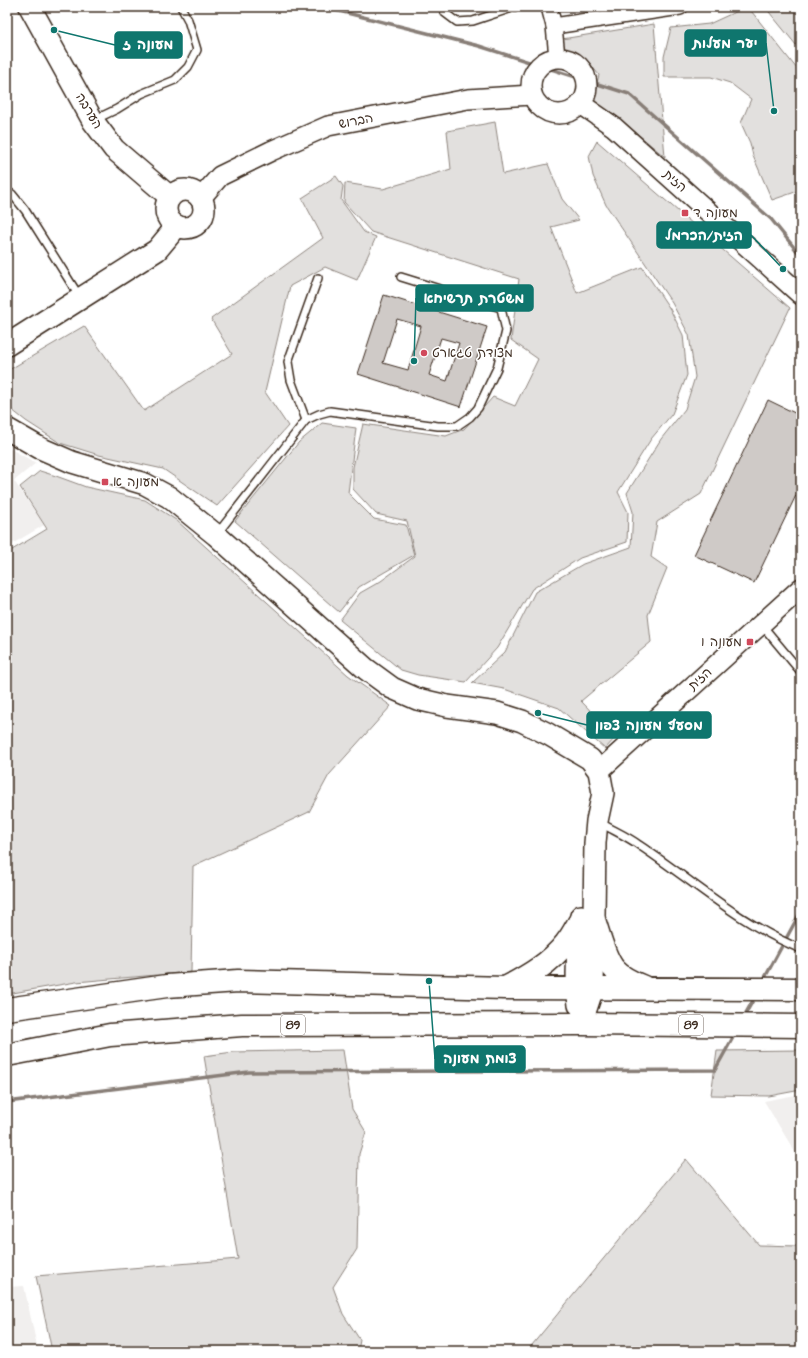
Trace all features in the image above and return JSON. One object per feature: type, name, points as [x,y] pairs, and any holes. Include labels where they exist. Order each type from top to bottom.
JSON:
[{"type":"highway","points":[[505,988],[531,975],[548,961],[588,920],[614,970],[628,981],[649,989]]},
{"type":"highway","points":[[7,1009],[167,986],[238,981],[505,988],[801,989]]},
{"type":"highway","name":"89","points":[[7,1055],[110,1035],[242,1025],[581,1024],[801,1026]]},
{"type":"main road","name":"הערבה","points":[[30,7],[93,121],[114,149],[170,197]]},
{"type":"main road","points":[[190,191],[200,199],[203,205],[203,211],[198,223],[189,228],[183,228],[170,221],[166,209],[167,202],[170,197],[177,192],[190,191]]},
{"type":"main road","points":[[7,345],[157,250],[177,226]]},
{"type":"main road","points":[[7,429],[40,448],[72,462],[145,484],[169,497],[216,535],[366,669],[392,688],[417,699],[447,706],[497,714],[522,721],[590,759],[599,771],[603,793],[597,821],[581,1024]]},
{"type":"street","points":[[549,7],[554,26],[557,57]]},
{"type":"street","points":[[554,26],[680,7]]},
{"type":"street","points":[[557,57],[572,60],[580,65],[585,73],[588,83],[586,96],[581,104],[573,111],[564,114],[554,114],[545,110],[537,104],[532,95],[531,83],[539,65],[557,57]]},
{"type":"street","name":"הברוש","points":[[200,199],[220,176],[271,151],[328,126],[468,99],[532,95]]},
{"type":"street","name":"הזית","points":[[581,104],[614,127],[801,295]]},
{"type":"street","name":"הזית","points":[[599,771],[801,588]]},
{"type":"lane","points":[[93,121],[117,109],[141,94],[175,80],[188,67],[197,50],[188,20],[181,7]]},
{"type":"lane","points":[[442,7],[445,13],[457,22],[473,21],[515,7]]},
{"type":"lane","points":[[7,191],[12,194],[25,210],[80,298]]},
{"type":"lane","points":[[216,535],[306,420],[330,411],[438,426],[457,426],[470,417],[478,408],[497,368],[506,331],[501,308],[401,277]]},
{"type":"lane","points":[[306,420],[291,380],[288,362],[318,278]]},
{"type":"lane","points":[[761,624],[801,672]]},
{"type":"lane","points":[[597,821],[638,843],[729,910],[788,944],[801,949]]},
{"type":"shaded area","points":[[748,7],[801,74],[801,190],[772,200],[741,123],[751,99],[730,83],[711,77],[664,77],[664,57],[671,28],[709,24]]},
{"type":"shaded area","points":[[765,7],[801,7],[801,51]]},
{"type":"shaded area","points":[[654,24],[665,157],[614,114],[592,102],[599,75],[586,59],[566,51],[562,39]]},
{"type":"shaded area","points":[[495,122],[503,174],[548,164],[562,199],[579,220],[551,227],[577,293],[642,267],[670,309],[683,335],[687,375],[672,414],[651,439],[618,492],[628,512],[627,542],[580,558],[532,589],[497,648],[466,682],[418,675],[401,670],[340,620],[360,593],[381,581],[415,556],[407,521],[376,514],[353,489],[353,467],[363,424],[446,436],[464,429],[493,397],[515,406],[538,359],[511,340],[519,279],[371,232],[344,202],[345,183],[383,189],[451,169],[447,131]]},
{"type":"shaded area","points":[[597,141],[790,308],[701,494],[657,522],[651,557],[667,568],[648,615],[651,642],[581,701],[616,737],[605,749],[559,708],[504,689],[472,683],[505,652],[535,592],[583,564],[631,547],[633,512],[627,493],[661,439],[685,409],[695,377],[689,335],[672,303],[606,205],[593,176],[589,156]]},
{"type":"shaded area","points":[[336,176],[343,186],[341,200],[364,232],[376,237],[357,280],[325,267],[290,286],[265,392],[288,426],[217,506],[163,469],[99,455],[60,443],[26,421],[7,406],[7,371],[84,326],[144,411],[232,354],[211,319],[323,238],[302,198]]},
{"type":"shaded area","points":[[322,423],[356,428],[348,493],[374,519],[406,525],[414,555],[359,587],[339,612],[235,521],[299,442]]},
{"type":"shaded area","points":[[7,447],[36,463],[14,481],[44,525],[7,547]]},
{"type":"shaded area","points":[[40,471],[86,487],[145,500],[176,520],[348,675],[391,706],[329,775],[309,812],[193,866],[191,972],[76,982],[7,994],[7,553],[47,529],[20,487]]},
{"type":"shaded area","points":[[343,1050],[352,1109],[366,1132],[359,1154],[357,1249],[333,1287],[343,1314],[360,1340],[358,1351],[52,1351],[36,1276],[238,1259],[204,1056],[233,1052]]},
{"type":"shaded area","points":[[801,1050],[801,1090],[769,1096],[711,1095],[717,1051]]},
{"type":"shaded area","points":[[801,1094],[801,1162],[764,1101]]},
{"type":"shaded area","points":[[686,1159],[759,1245],[797,1246],[801,1243],[801,1351],[527,1351]]},
{"type":"shaded area","points":[[24,1286],[38,1351],[7,1351],[7,1287]]},
{"type":"building","name":"מצודת טגארט","points":[[384,295],[487,327],[461,407],[358,374]],"holes":[[[397,319],[421,326],[408,370],[383,363]],[[441,338],[459,343],[447,381],[429,375]]]},
{"type":"building","points":[[768,400],[801,416],[801,485],[754,583],[694,555]]},
{"type":"waterway","points":[[323,7],[479,46],[629,94],[771,219],[801,256]]},
{"type":"waterway","points":[[763,981],[801,911]]},
{"type":"waterway","points":[[743,1018],[755,997]]},
{"type":"waterway","points":[[7,1102],[249,1072],[715,1070],[736,1032]]},
{"type":"place","name":"מעונה ז","points":[[54,30]]},
{"type":"place","name":"יער מעלות","points":[[774,111]]},
{"type":"place","name":"מעונה ד","points":[[685,213]]},
{"type":"place","name":"הזית/הכרמל","points":[[783,269]]},
{"type":"place","name":"מצודת טגארט","points":[[424,353]]},
{"type":"place","name":"משטרת תרשיחא","points":[[414,361]]},
{"type":"place","name":"מעונה א","points":[[105,482]]},
{"type":"place","name":"מעונה ו","points":[[750,642]]},
{"type":"place","name":"מסעף מעונה צפון","points":[[538,713]]},
{"type":"place","name":"צומת מעונה","points":[[429,981]]}]
